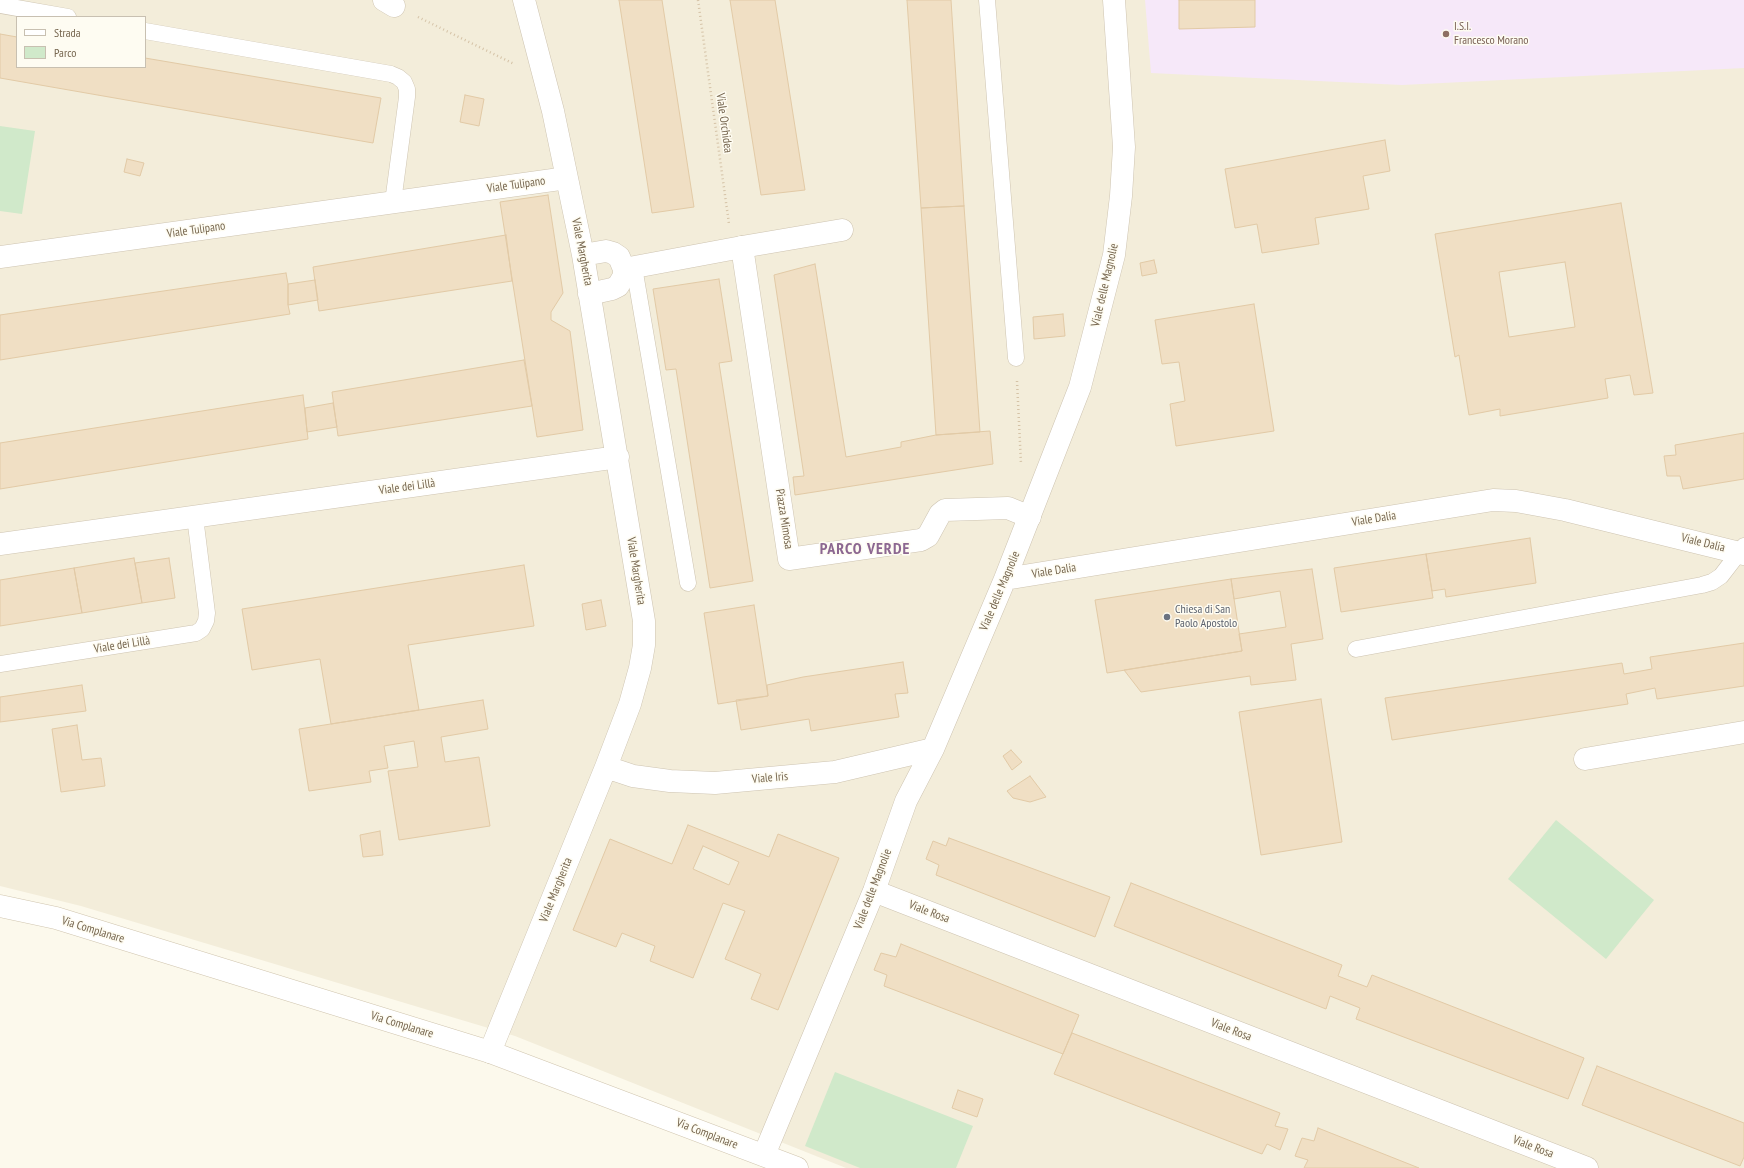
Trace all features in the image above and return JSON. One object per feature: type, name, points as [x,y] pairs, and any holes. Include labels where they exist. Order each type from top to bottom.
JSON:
[{"type":"street","name":"Viale Margherita","points":[[490,1052],[606,767],[630,704],[640,668],[644,645],[644,621],[618,457],[583,256],[553,111],[524,0]]},
{"type":"street","name":"Viale delle Magnolie","points":[[762,1161],[874,891],[906,801],[933,749],[1005,579],[1080,387],[1114,254],[1121,196],[1124,147],[1114,0]]},
{"type":"street","name":"Viale Tulipano","points":[[0,257],[567,178]]},
{"type":"street","points":[[590,294],[612,289],[618,286],[629,268],[842,230]]},
{"type":"street","name":"Piazza Mimosa","points":[[737,248],[790,559],[922,540],[928,536],[940,514],[945,510],[1008,508],[1030,517]]},
{"type":"street","points":[[583,256],[606,251],[619,257],[629,268]]},
{"type":"street","name":"Viale dei Lillà","points":[[0,544],[618,457]]},
{"type":"street","name":"Viale Dalia","points":[[1005,579],[1493,500],[1516,501],[1565,510],[1742,551]]},
{"type":"street","points":[[1585,759],[1744,732]]},
{"type":"street","name":"Viale Iris","points":[[606,767],[633,776],[670,781],[716,783],[835,772],[933,749]]},
{"type":"street","name":"Viale Rosa","points":[[874,891],[1588,1168]]},
{"type":"street","name":"Via Complanare","points":[[0,906],[56,918],[490,1052],[762,1161],[797,1168]]},
{"type":"lane","points":[[987,0],[1016,358]]},
{"type":"lane","points":[[0,5],[62,16]]},
{"type":"lane","points":[[146,31],[391,74],[398,77],[404,82],[407,89],[407,97],[393,202]]},
{"type":"lane","points":[[629,268],[688,583]]},
{"type":"lane","name":"Viale dei Lillà","points":[[0,664],[196,633],[202,629],[206,621],[207,613],[195,516]]},
{"type":"lane","name":"Viale Dalia","points":[[1356,649],[1702,585],[1712,582],[1721,576],[1742,551]]},
{"type":"path","name":"Viale Orchidea","points":[[698,0],[737,248]]},
{"type":"path","points":[[389,3],[517,65],[542,69]]},
{"type":"path","points":[[1016,358],[1021,465]]},
{"type":"shaded area","name":"PARCO VERDE","points":[[0,0],[1744,0],[1744,1168],[846,1168],[515,1036],[81,906],[0,886]]},
{"type":"shaded area","name":"I.S.I. Francesco Morano","points":[[1145,0],[1744,0],[1744,68],[1402,85],[1151,73]]},
{"type":"green space","points":[[0,126],[35,131],[22,214],[0,211]]},
{"type":"green space","points":[[1556,820],[1654,900],[1606,959],[1508,879]]},
{"type":"green space","points":[[835,1072],[973,1126],[956,1168],[860,1168],[805,1146]]},
{"type":"building","points":[[619,0],[662,0],[694,207],[652,213]]},
{"type":"building","points":[[730,0],[775,0],[805,190],[761,195]]},
{"type":"building","points":[[907,0],[951,0],[964,206],[921,208]]},
{"type":"building","points":[[1179,0],[1255,0],[1255,27],[1179,29]]},
{"type":"building","points":[[0,34],[16,37],[16,68],[146,68],[146,58],[381,98],[373,143],[0,78]]},
{"type":"building","points":[[465,95],[484,99],[479,126],[460,122]]},
{"type":"building","points":[[1385,140],[1390,171],[1363,176],[1369,209],[1315,218],[1319,244],[1262,253],[1257,224],[1235,228],[1225,169]]},
{"type":"building","points":[[127,159],[144,163],[140,176],[124,172]]},
{"type":"building","points":[[548,195],[563,293],[551,312],[551,320],[570,331],[583,430],[537,437],[500,202]]},
{"type":"building","points":[[1621,203],[1653,393],[1634,395],[1630,375],[1605,379],[1608,398],[1500,416],[1500,409],[1469,415],[1459,355],[1455,357],[1435,234]],"holes":[[[1565,262],[1575,327],[1509,337],[1499,272]]]},
{"type":"building","points":[[964,206],[980,432],[936,435],[921,208]]},
{"type":"building","points":[[506,235],[512,281],[319,311],[313,267]]},
{"type":"building","points":[[1154,260],[1157,273],[1142,276],[1140,263]]},
{"type":"building","points":[[815,264],[846,457],[901,447],[901,442],[936,435],[990,431],[993,464],[795,495],[793,477],[804,476],[774,275]]},
{"type":"building","points":[[286,273],[290,314],[0,360],[0,315]]},
{"type":"building","points":[[719,279],[732,361],[719,363],[753,581],[710,588],[676,369],[666,370],[653,289]]},
{"type":"building","points":[[315,280],[318,300],[288,305],[288,284]]},
{"type":"building","points":[[1254,304],[1274,431],[1176,446],[1170,404],[1185,401],[1179,362],[1162,364],[1155,320]]},
{"type":"building","points":[[1063,314],[1065,336],[1034,339],[1033,317]]},
{"type":"building","points":[[524,360],[532,406],[338,436],[332,392]]},
{"type":"building","points":[[303,395],[308,439],[0,489],[0,443]]},
{"type":"building","points":[[333,403],[337,427],[307,432],[305,408]]},
{"type":"building","points":[[1744,433],[1744,479],[1683,489],[1680,476],[1667,476],[1664,456],[1676,455],[1675,445]]},
{"type":"building","points":[[1530,538],[1536,583],[1446,597],[1445,589],[1432,591],[1426,554]]},
{"type":"building","points":[[1426,554],[1433,598],[1341,612],[1334,568]]},
{"type":"building","points":[[134,558],[142,603],[82,613],[74,568]]},
{"type":"building","points":[[169,558],[175,598],[142,603],[135,563]]},
{"type":"building","points":[[524,565],[534,626],[408,645],[419,710],[331,724],[320,659],[252,670],[242,609]]},
{"type":"building","points":[[74,568],[82,613],[0,626],[0,580]]},
{"type":"building","points":[[1312,569],[1323,639],[1291,644],[1296,680],[1251,685],[1250,676],[1141,692],[1124,670],[1242,651],[1239,634],[1286,627],[1280,591],[1234,599],[1231,579]]},
{"type":"building","name":"Chiesa di San Paolo Apostolo","points":[[1231,579],[1242,651],[1107,673],[1095,600]]},
{"type":"building","points":[[601,600],[606,626],[586,630],[582,604]]},
{"type":"building","points":[[754,605],[768,696],[718,704],[704,613]]},
{"type":"building","points":[[1744,643],[1744,686],[1657,699],[1655,688],[1626,694],[1628,704],[1392,740],[1385,698],[1622,663],[1624,674],[1652,669],[1650,657]]},
{"type":"building","points":[[903,662],[908,693],[895,694],[899,717],[811,731],[809,719],[741,730],[736,700],[768,696],[767,685],[803,677]]},
{"type":"building","points":[[82,685],[86,711],[0,722],[0,697]]},
{"type":"building","points":[[1321,699],[1342,842],[1261,855],[1239,712]]},
{"type":"building","points":[[483,700],[488,729],[441,737],[445,762],[479,757],[490,826],[399,840],[388,771],[418,767],[414,741],[384,746],[388,768],[369,771],[371,782],[309,791],[299,729]]},
{"type":"building","points":[[77,725],[82,760],[101,758],[105,786],[61,792],[52,729]]},
{"type":"building","points":[[1011,750],[1022,762],[1012,770],[1003,756]]},
{"type":"building","points":[[1030,776],[1046,797],[1030,802],[1013,798],[1007,791]]},
{"type":"building","points":[[688,825],[769,857],[778,834],[839,858],[778,1010],[751,999],[761,974],[725,959],[745,911],[723,903],[693,978],[650,961],[655,946],[622,933],[616,947],[573,930],[610,839],[672,864]],"holes":[[[703,846],[739,862],[729,885],[693,869]]]},
{"type":"building","points":[[380,831],[383,855],[363,857],[360,835]]},
{"type":"building","points":[[949,838],[1110,897],[1095,937],[936,875],[939,865],[926,859],[933,841],[946,846]]},
{"type":"building","points":[[1131,883],[1342,965],[1338,976],[1367,987],[1372,975],[1584,1058],[1568,1099],[1356,1019],[1360,1008],[1330,996],[1326,1009],[1114,926]]},
{"type":"building","points":[[901,944],[1079,1015],[1063,1054],[884,986],[887,975],[874,970],[881,953],[896,957]]},
{"type":"building","points":[[1072,1033],[1280,1113],[1275,1126],[1288,1129],[1280,1150],[1267,1144],[1262,1154],[1054,1074]]},
{"type":"building","points":[[1597,1066],[1744,1123],[1744,1157],[1740,1166],[1582,1105]]},
{"type":"building","points":[[958,1090],[983,1099],[977,1117],[952,1108]]},
{"type":"building","points":[[1318,1128],[1419,1168],[1304,1168],[1308,1160],[1295,1156],[1302,1138],[1314,1141]]},
{"type":"place","name":"I.S.I. Francesco Morano","points":[[1446,34]]},
{"type":"place","name":"Chiesa di San Paolo Apostolo","points":[[1167,617]]},
{"type":"district","name":"PARCO VERDE","points":[[865,549]]}]
